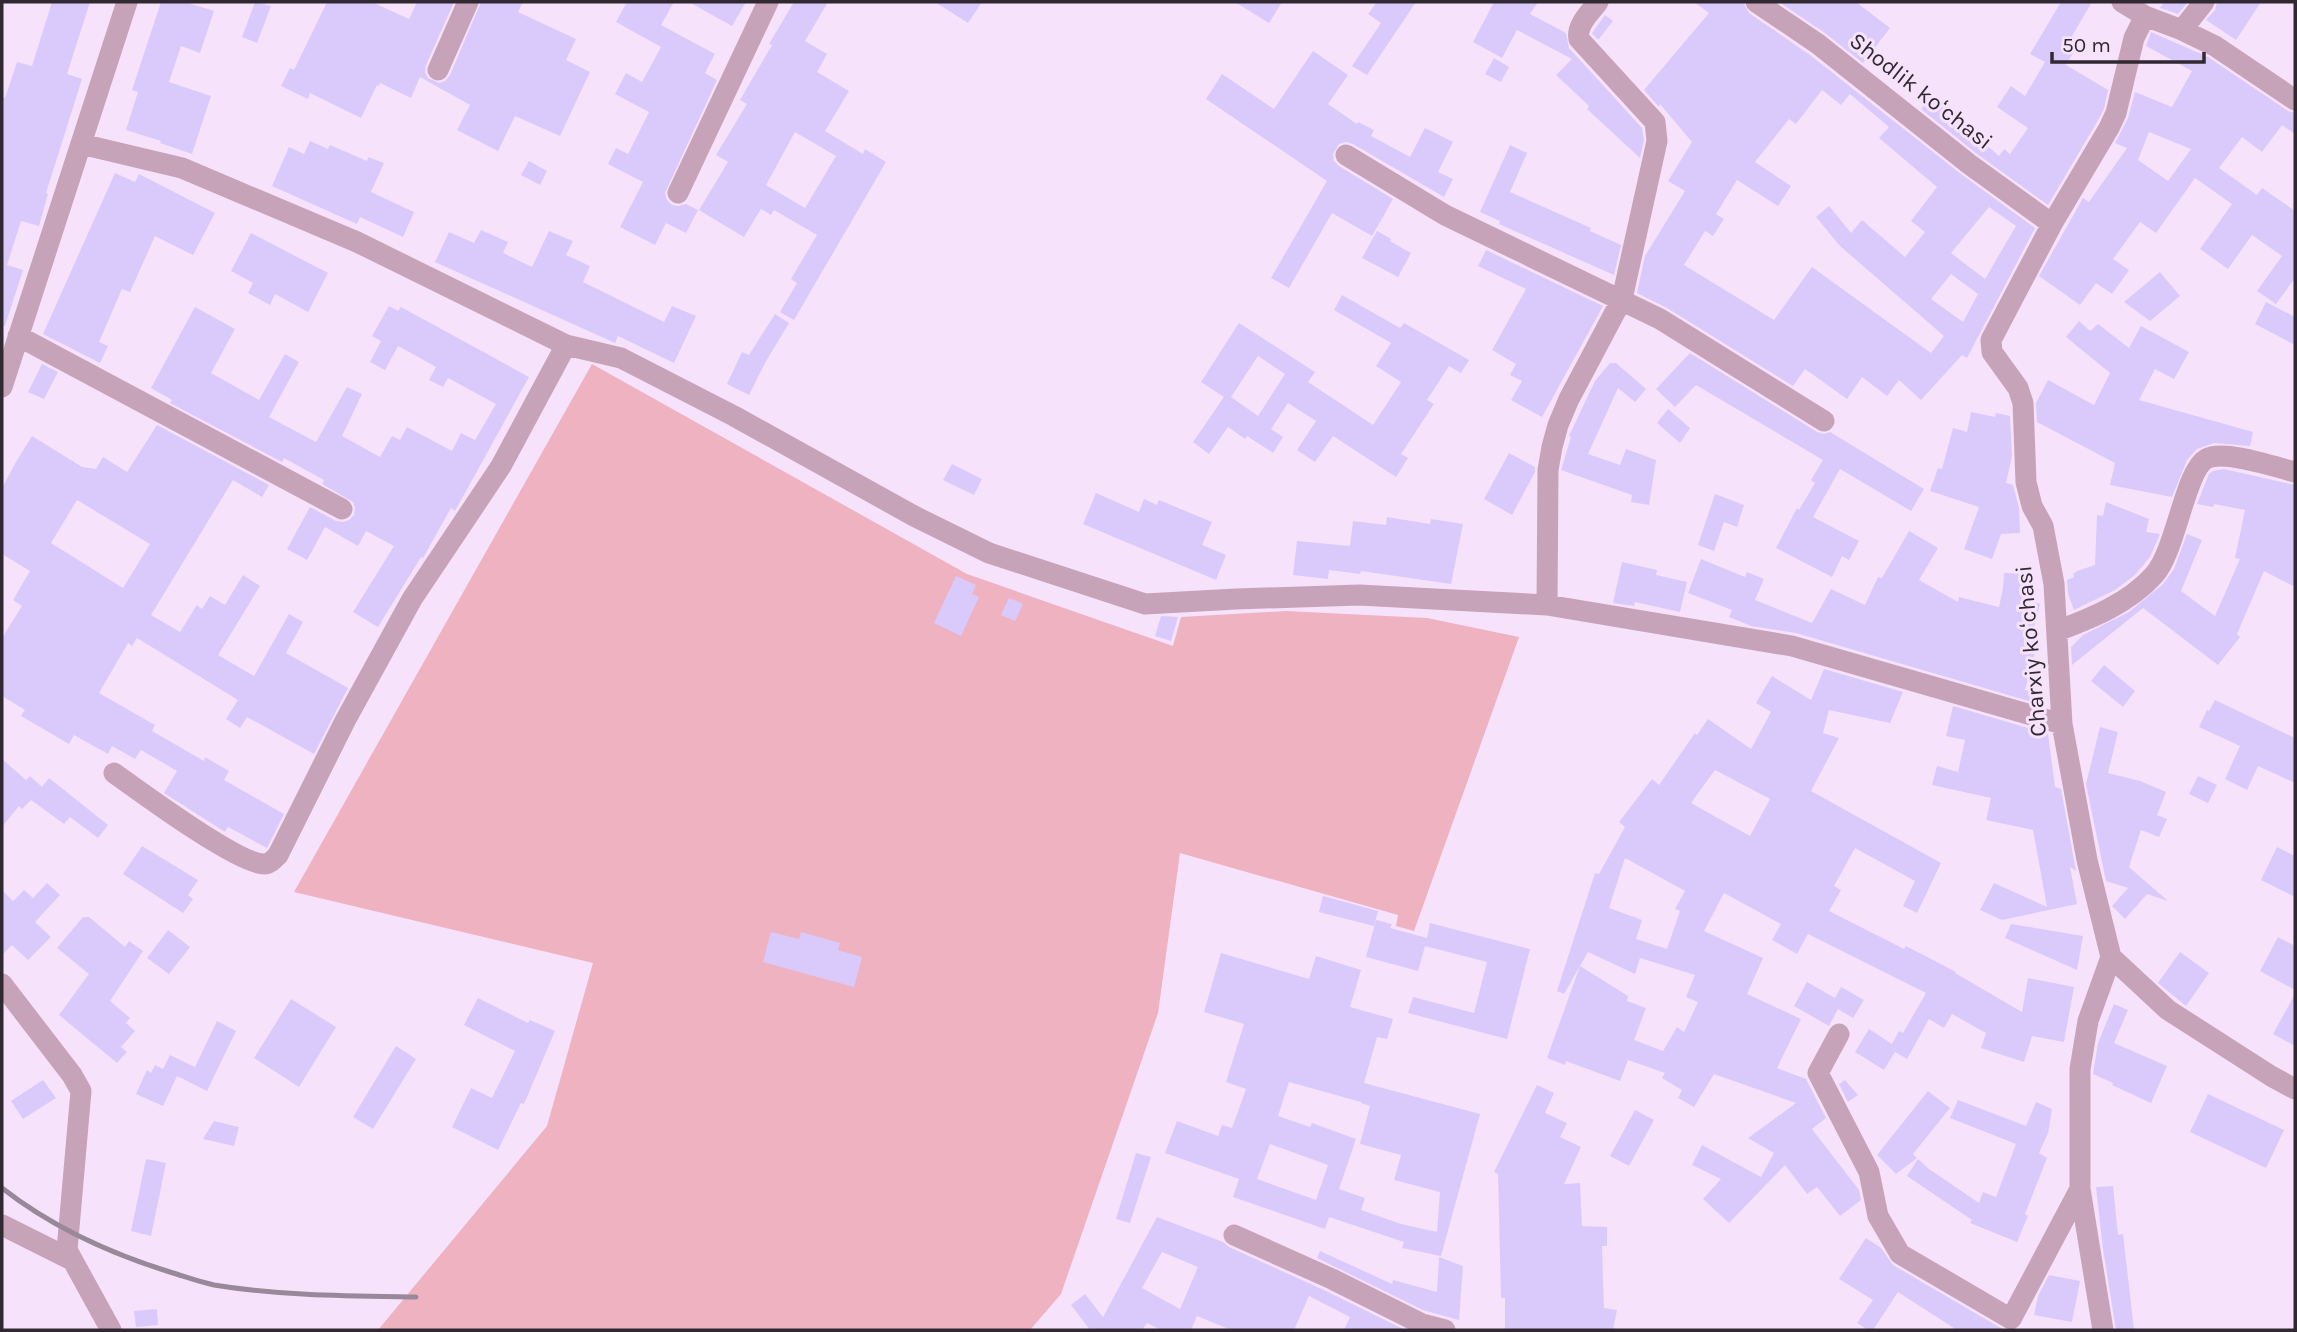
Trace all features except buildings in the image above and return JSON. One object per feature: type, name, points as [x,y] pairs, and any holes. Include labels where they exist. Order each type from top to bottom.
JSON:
[{"type":"street","points":[[2,387],[127,2]]},
{"type":"street","points":[[438,70],[468,2]]},
{"type":"street","points":[[678,193],[768,2]]},
{"type":"street","points":[[1547,605],[1548,470],[1552,447],[1569,399],[1622,299],[1657,141],[1655,122],[1578,39],[1580,26],[1598,2]]},
{"type":"street","name":"Shodlik koʻchasi","points":[[1756,2],[1818,44],[1969,164],[2052,224]]},
{"type":"street","points":[[2122,2],[2145,16],[2215,46],[2295,100]]},
{"type":"street","points":[[2182,30],[2204,2]]},
{"type":"street","name":"Charxiy koʻchasi","points":[[2111,957],[2087,860],[2062,724],[2054,584],[2043,526],[2032,506],[2026,482],[2023,403],[2018,388],[1995,359],[1990,346],[2052,224],[2109,128],[2116,113],[2134,38],[2145,16]]},
{"type":"street","points":[[81,144],[183,168],[357,242],[566,345],[621,358],[734,416],[914,516],[989,553],[1145,604],[1359,595],[1547,605],[1792,646],[2062,724]]},
{"type":"street","points":[[1346,155],[1445,215],[1660,319],[1824,421]]},
{"type":"street","points":[[18,336],[342,509]]},
{"type":"street","points":[[114,773],[165,810],[238,855],[265,864],[271,862],[278,855],[345,721],[412,599],[501,466],[566,345]]},
{"type":"street","points":[[2057,631],[2109,610],[2155,575],[2164,561],[2196,469],[2208,458],[2217,456],[2239,459],[2295,472]]},
{"type":"street","points":[[2103,1330],[2080,1189],[2080,1069],[2088,1021],[2111,957],[2168,1010],[2295,1088]]},
{"type":"street","points":[[2,984],[72,1075],[81,1091],[67,1250],[111,1330]]},
{"type":"street","points":[[1839,1034],[1818,1073],[1869,1172],[1878,1216],[1900,1254],[2008,1325],[2080,1189]]},
{"type":"street","points":[[2,1225],[72,1260]]},
{"type":"street","points":[[1234,1235],[1332,1279],[1422,1324],[1445,1330]]},
{"type":"shaded area","points":[[592,364],[967,574],[1173,646],[1181,617],[1286,611],[1427,618],[1519,637],[1414,931],[1396,926],[1398,915],[1180,853],[1158,1013],[1061,1294],[1030,1330],[378,1330],[547,1126],[593,963],[294,892]]},
{"type":"railway","points":[[2,1188],[83,1238],[150,1266],[214,1285],[289,1293],[416,1297]]}]
